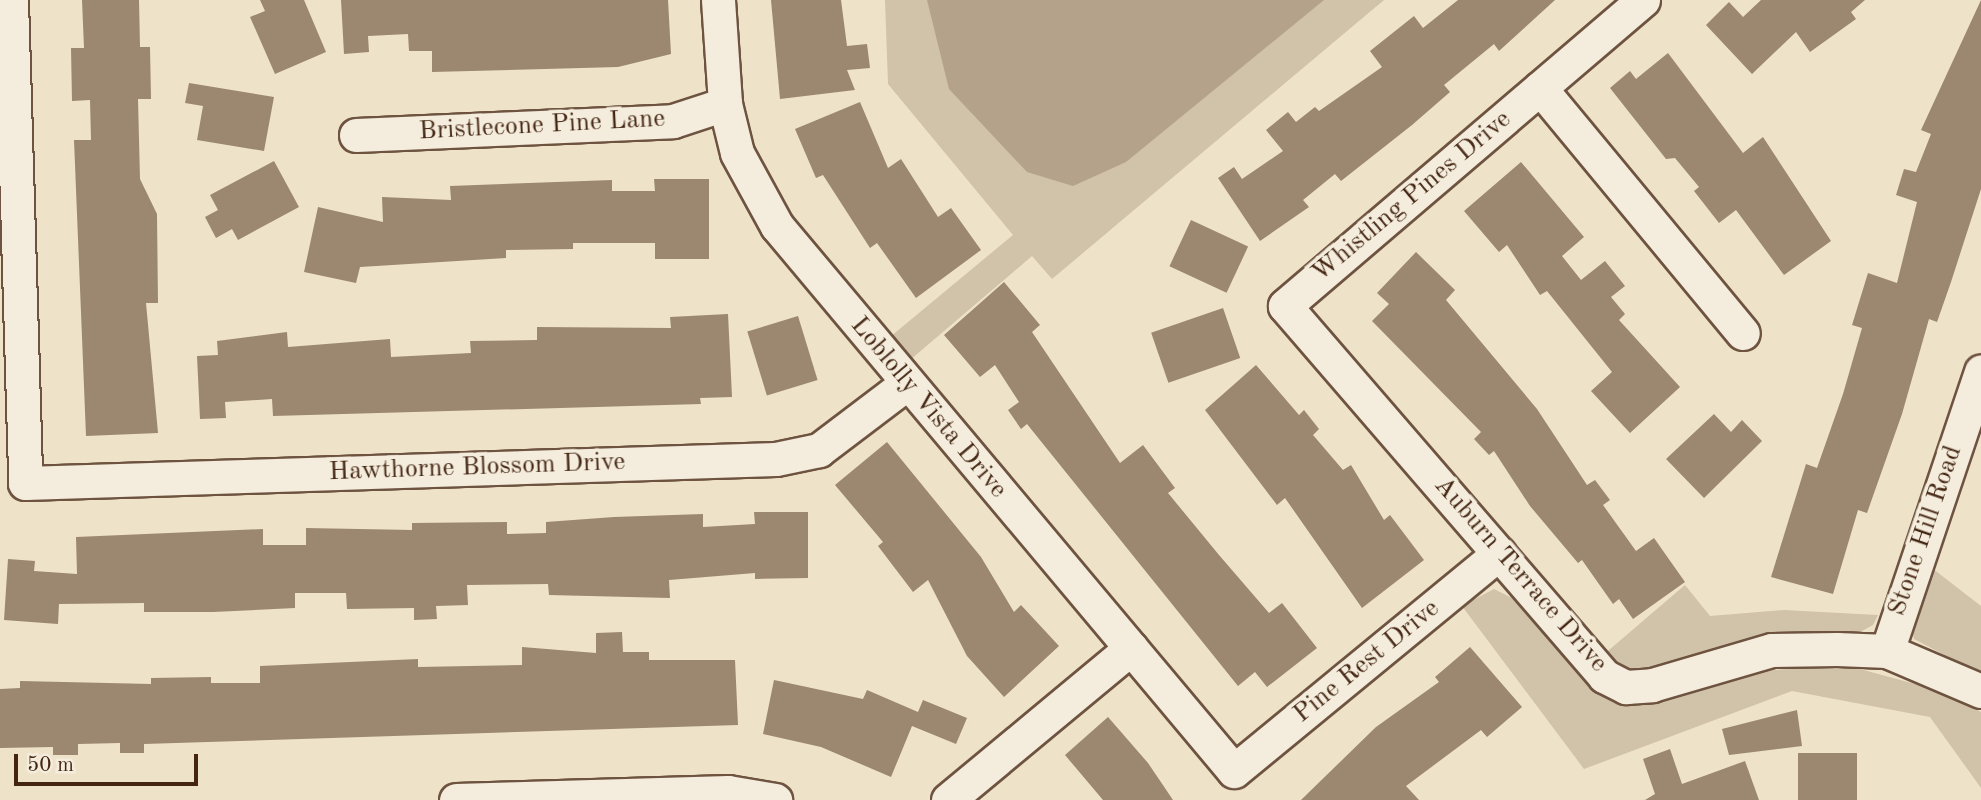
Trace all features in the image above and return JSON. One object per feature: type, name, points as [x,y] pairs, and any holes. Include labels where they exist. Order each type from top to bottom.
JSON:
[{"type":"street","points":[[8,138],[11,0]]},
{"type":"street","name":"Loblolly Vista Drive","points":[[718,0],[725,104],[737,153],[777,226],[906,384],[1234,771]]},
{"type":"street","name":"Whistling Pines Drive","points":[[1285,306],[1643,0]]},
{"type":"street","points":[[1540,88],[1743,333]]},
{"type":"street","name":"Bristlecone Pine Lane","points":[[356,135],[673,121],[725,104]]},
{"type":"street","name":"Hawthorne Blossom Drive","points":[[8,138],[25,483],[776,459],[819,450],[906,384]]},
{"type":"street","name":"Auburn Terrace Drive","points":[[1285,306],[1604,676],[1626,687],[1772,650],[1887,651],[1981,691]]},
{"type":"street","name":"Stone Hill Road","points":[[1887,651],[1981,371]]},
{"type":"street","name":"Pine Rest Drive","points":[[1234,771],[1499,553]]},
{"type":"street","points":[[948,800],[1131,648]]},
{"type":"street","points":[[456,800],[728,792],[775,800]]},
{"type":"shaded area","points":[[885,0],[1384,0],[1052,279],[1032,256],[910,360],[890,337],[1013,235],[888,84]]},
{"type":"shaded area","points":[[927,0],[1324,0],[1126,162],[1073,186],[1027,172],[949,89]]},
{"type":"shaded area","points":[[1928,565],[1981,606],[1981,674],[1914,639],[1911,624]]},
{"type":"shaded area","points":[[1685,585],[1710,616],[1784,610],[1878,615],[1873,625],[1851,637],[1631,675],[1602,656]]},
{"type":"shaded area","points":[[1494,589],[1512,598],[1593,691],[1629,706],[1765,671],[1808,667],[1860,669],[1948,693],[1981,712],[1981,788],[1930,717],[1792,691],[1584,769],[1462,606]]},
{"type":"building","points":[[82,0],[139,0],[140,47],[150,47],[151,99],[138,99],[140,179],[157,214],[158,303],[146,303],[158,433],[86,436],[74,140],[91,140],[90,100],[72,101],[71,48],[84,48]]},
{"type":"building","points":[[260,0],[304,0],[326,52],[275,74],[250,17],[265,11]]},
{"type":"building","points":[[341,0],[668,0],[671,54],[618,67],[432,72],[432,51],[409,51],[408,34],[368,36],[369,52],[344,54]]},
{"type":"building","points":[[771,0],[841,0],[847,46],[867,44],[870,68],[847,70],[855,90],[780,99]]},
{"type":"building","points":[[1458,0],[1555,0],[1499,51],[1494,44],[1444,85],[1450,92],[1412,125],[1341,181],[1335,174],[1303,200],[1309,207],[1260,241],[1218,178],[1234,167],[1242,179],[1283,151],[1266,130],[1288,112],[1296,122],[1315,107],[1319,111],[1382,67],[1370,51],[1414,16],[1423,28]]},
{"type":"building","points":[[1761,0],[1865,0],[1851,12],[1856,19],[1810,52],[1796,32],[1752,74],[1706,25],[1729,2],[1743,17]]},
{"type":"building","points":[[1981,0],[1981,189],[1937,322],[1929,319],[1902,414],[1867,513],[1858,510],[1833,594],[1771,577],[1806,464],[1817,468],[1843,394],[1862,328],[1852,325],[1868,273],[1897,283],[1917,202],[1896,195],[1904,169],[1916,172],[1931,134],[1921,130]]},
{"type":"building","points":[[1668,53],[1743,153],[1763,137],[1831,241],[1784,275],[1736,210],[1719,223],[1694,191],[1699,187],[1675,158],[1666,159],[1610,88],[1630,71],[1636,79]]},
{"type":"building","points":[[189,83],[274,97],[264,151],[197,140],[203,106],[185,103]]},
{"type":"building","points":[[860,102],[888,168],[901,159],[938,217],[951,208],[981,250],[916,298],[877,243],[870,248],[823,175],[816,178],[795,129]]},
{"type":"building","points":[[274,161],[299,207],[238,240],[232,229],[216,238],[205,217],[218,210],[210,195]]},
{"type":"building","points":[[1521,162],[1584,237],[1562,256],[1581,280],[1605,261],[1625,286],[1611,297],[1625,314],[1619,320],[1680,387],[1630,433],[1591,391],[1612,372],[1547,291],[1540,295],[1507,245],[1499,252],[1464,211]]},
{"type":"building","points":[[654,179],[709,179],[709,259],[655,259],[655,243],[573,243],[573,249],[506,250],[506,258],[360,267],[356,283],[304,272],[318,207],[383,222],[382,197],[451,200],[450,186],[612,180],[612,191],[655,191]]},
{"type":"building","points":[[1191,220],[1248,247],[1227,293],[1169,266]]},
{"type":"building","points":[[1416,252],[1455,290],[1446,300],[1537,409],[1587,485],[1595,480],[1610,500],[1603,505],[1636,551],[1654,538],[1685,582],[1633,619],[1619,599],[1613,604],[1582,560],[1578,563],[1530,506],[1494,451],[1489,455],[1474,439],[1481,432],[1372,321],[1389,304],[1377,293]]},
{"type":"building","points":[[1004,282],[1040,325],[1032,332],[1120,463],[1143,445],[1175,488],[1168,493],[1219,555],[1269,613],[1282,603],[1317,648],[1267,687],[1255,672],[1238,686],[1027,424],[1021,429],[1008,410],[1019,402],[995,365],[980,377],[944,335]]},
{"type":"building","points":[[1223,308],[1240,358],[1168,383],[1151,333]]},
{"type":"building","points":[[728,314],[732,397],[700,398],[701,404],[273,416],[272,399],[225,402],[226,418],[200,419],[197,356],[218,355],[217,341],[287,332],[288,347],[390,339],[391,357],[471,353],[470,341],[537,340],[537,327],[671,328],[670,317]]},
{"type":"building","points":[[798,316],[818,380],[767,396],[747,331]]},
{"type":"building","points":[[1256,365],[1299,415],[1304,410],[1319,429],[1313,435],[1343,470],[1351,465],[1384,520],[1390,515],[1424,560],[1362,608],[1285,498],[1277,505],[1205,410]]},
{"type":"building","points":[[1714,414],[1731,432],[1742,420],[1762,441],[1704,498],[1666,459]]},
{"type":"building","points":[[887,442],[981,557],[1014,612],[1021,605],[1059,646],[1004,697],[967,656],[928,580],[913,592],[878,546],[883,542],[835,485]]},
{"type":"building","points":[[754,512],[808,512],[808,578],[755,579],[755,573],[669,580],[670,598],[549,595],[548,584],[467,585],[468,605],[436,606],[437,619],[414,620],[414,608],[347,609],[346,593],[295,593],[295,608],[144,612],[144,603],[59,604],[58,624],[4,620],[8,559],[35,561],[34,571],[77,574],[76,537],[263,529],[263,545],[306,545],[306,528],[412,530],[412,523],[507,522],[507,534],[546,533],[546,522],[614,517],[703,514],[703,527],[755,524]]},
{"type":"building","points":[[622,632],[623,652],[649,652],[649,660],[735,660],[738,725],[144,744],[144,753],[120,753],[120,743],[78,744],[78,755],[53,755],[53,747],[0,748],[0,689],[20,688],[20,681],[151,684],[151,678],[211,677],[211,683],[260,683],[260,666],[418,659],[418,667],[522,665],[522,647],[596,653],[596,633]]},
{"type":"building","points":[[1470,647],[1522,707],[1487,737],[1481,730],[1406,786],[1419,800],[1301,800],[1376,727],[1439,682],[1435,677]]},
{"type":"building","points":[[774,680],[863,699],[867,690],[918,712],[923,700],[967,718],[956,744],[912,726],[891,777],[821,747],[763,734]]},
{"type":"building","points":[[1797,710],[1802,746],[1729,755],[1722,729]]},
{"type":"building","points":[[1108,717],[1148,763],[1173,800],[1103,800],[1065,755]]},
{"type":"building","points":[[1670,749],[1682,784],[1745,761],[1759,800],[1645,800],[1655,794],[1643,759]]},
{"type":"building","points":[[1798,753],[1857,753],[1857,800],[1798,800]]}]
